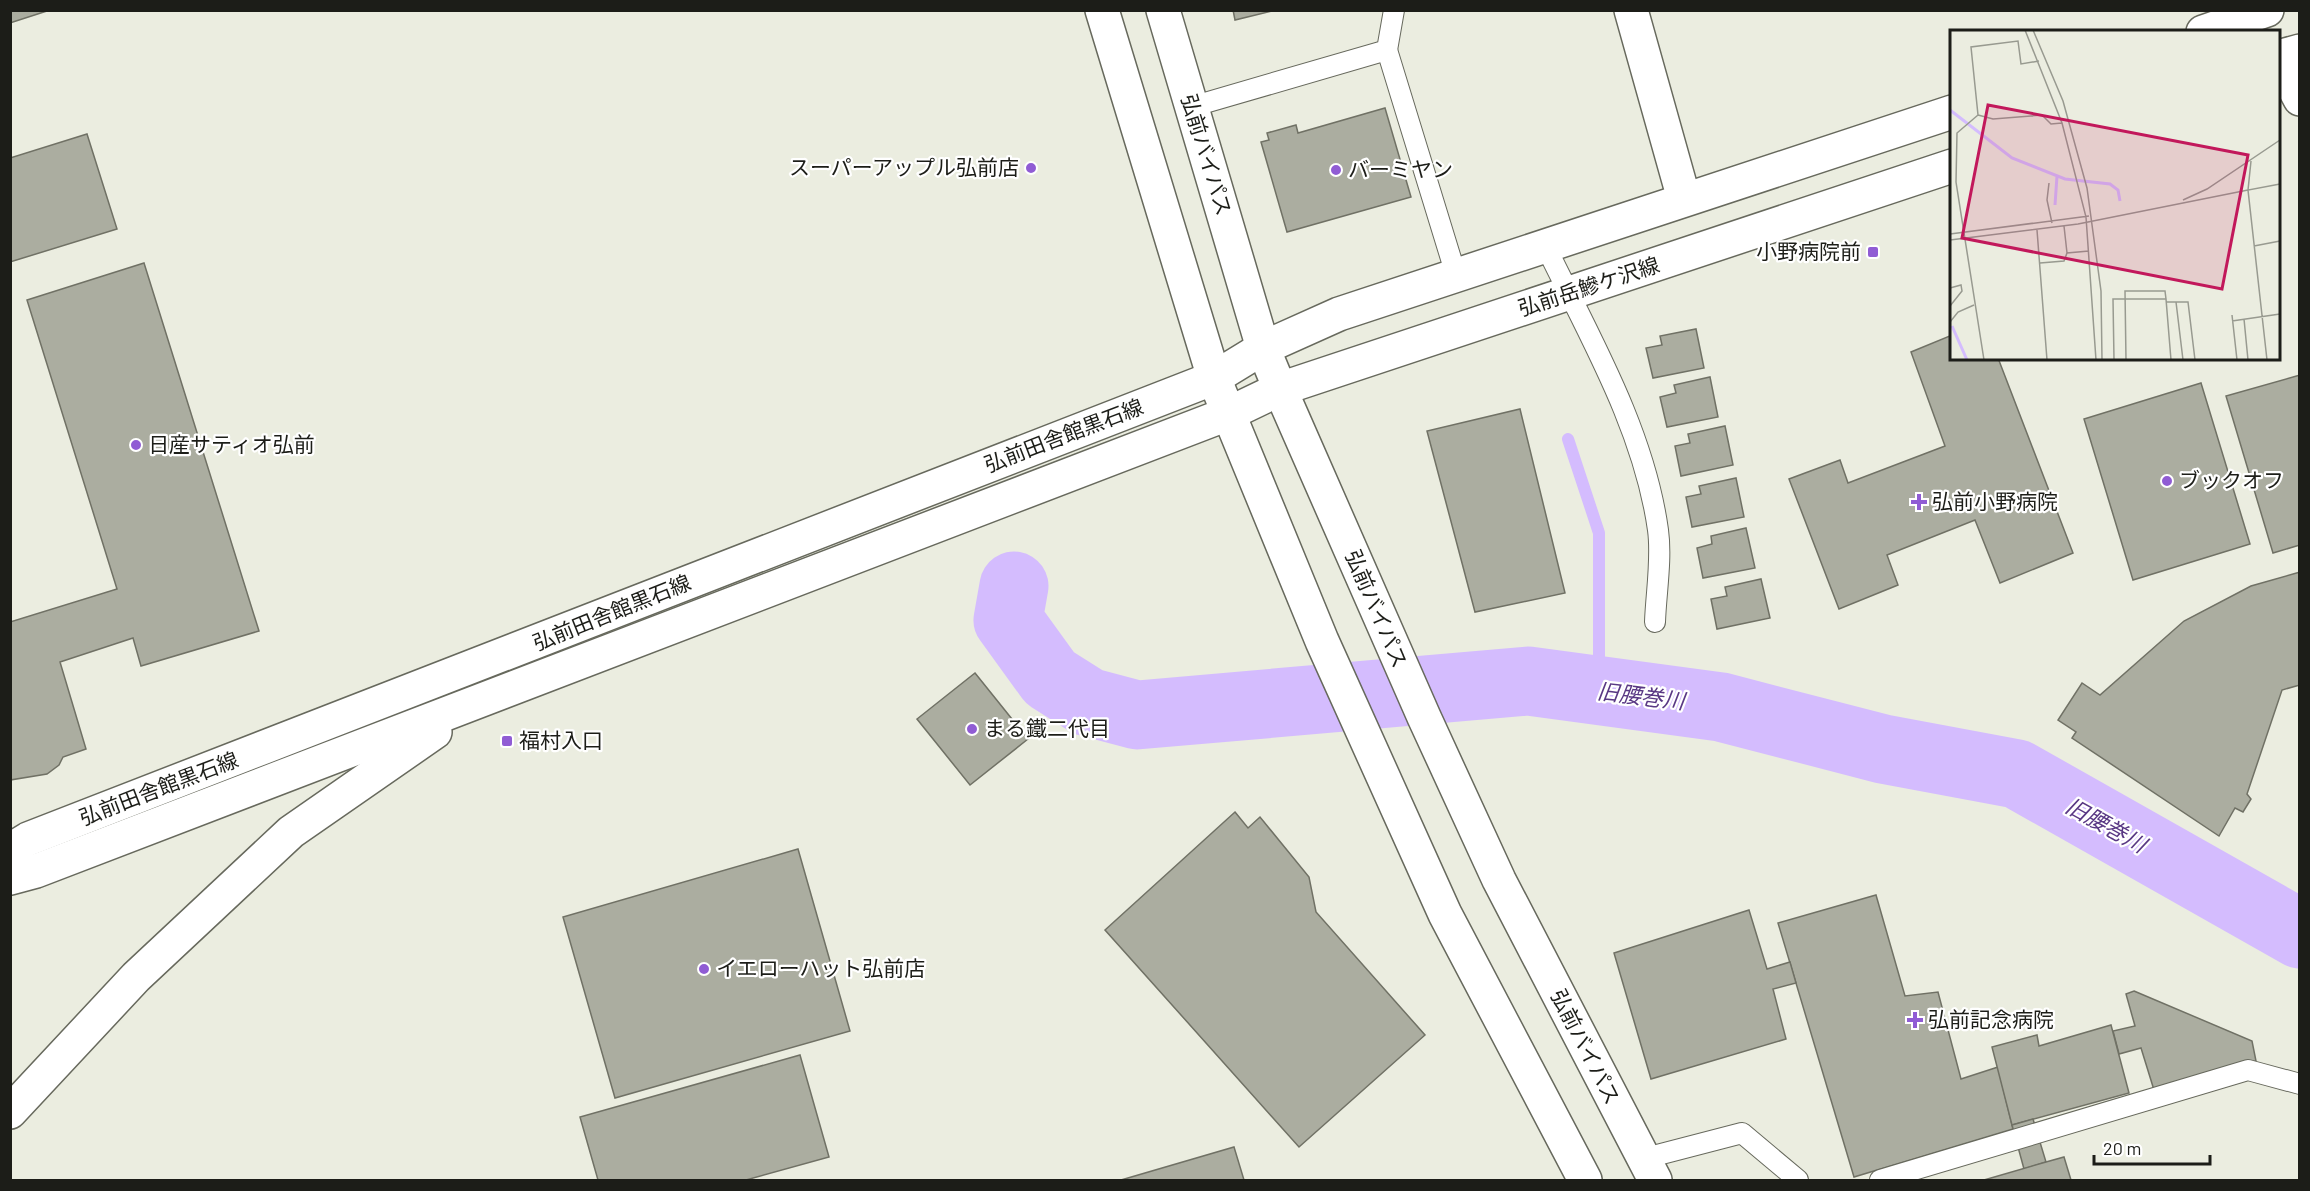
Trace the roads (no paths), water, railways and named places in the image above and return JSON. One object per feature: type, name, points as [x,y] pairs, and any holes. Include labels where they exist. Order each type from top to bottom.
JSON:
[{"type":"main road","points":[[1102,10],[1214,378],[1322,641],[1358,726],[1445,914],[1584,1180]]},
{"type":"main road","name":"弘前バイパス","points":[[1163,10],[1263,348],[1280,389],[1424,717],[1499,880],[1649,1170]]},
{"type":"main road","points":[[1631,10],[1684,199]]},
{"type":"main road","points":[[2211,30],[2267,16]]},
{"type":"main road","points":[[2280,57],[2300,51]]},
{"type":"main road","points":[[2280,62],[2300,99]]},
{"type":"main road","name":"弘前田舎館黒石線","points":[[10,850],[28,839],[1214,378],[1263,348],[1339,314],[1950,113]]},
{"type":"main road","name":"弘前岳鰺ケ沢線","points":[[1230,413],[1280,389],[1950,167]]},
{"type":"main road","name":"弘前田舎館黒石線","points":[[10,878],[36,872],[1230,413]]},
{"type":"main road","name":"弘前田舎館黒石線","points":[[10,1112],[136,977],[291,832],[478,701]]},
{"type":"lane","points":[[1394,10],[1387,50],[1455,275]]},
{"type":"lane","points":[[1191,107],[1387,50]]},
{"type":"lane","points":[[1545,245],[1619,398],[1647,473],[1659,533],[1655,622]]},
{"type":"lane","points":[[1880,1180],[2248,1070],[2300,1084]]},
{"type":"lane","points":[[1649,1170],[1742,1133],[1798,1180]]},
{"type":"waterway","points":[[1568,439],[1599,533],[1599,691]]},
{"type":"waterway","name":"旧腰巻川","points":[[1014,586],[1008,620],[1050,678],[1088,702],[1137,715],[1528,681],[1721,707],[1883,749],[2017,774],[2300,934]]},
{"type":"place","name":"スーパーアップル弘前店","points":[[1031,168]]},
{"type":"place","name":"バーミヤン","points":[[1336,170]]},
{"type":"place","name":"小野病院前","points":[[1873,252]]},
{"type":"place","name":"日産サティオ弘前","points":[[136,445]]},
{"type":"place","name":"ブックオフ","points":[[2167,481]]},
{"type":"place","name":"弘前小野病院","points":[[1919,502]]},
{"type":"place","name":"まる鐵二代目","points":[[972,729]]},
{"type":"place","name":"福村入口","points":[[507,741]]},
{"type":"place","name":"イエローハット弘前店","points":[[704,969]]},
{"type":"place","name":"弘前記念病院","points":[[1915,1020]]}]
